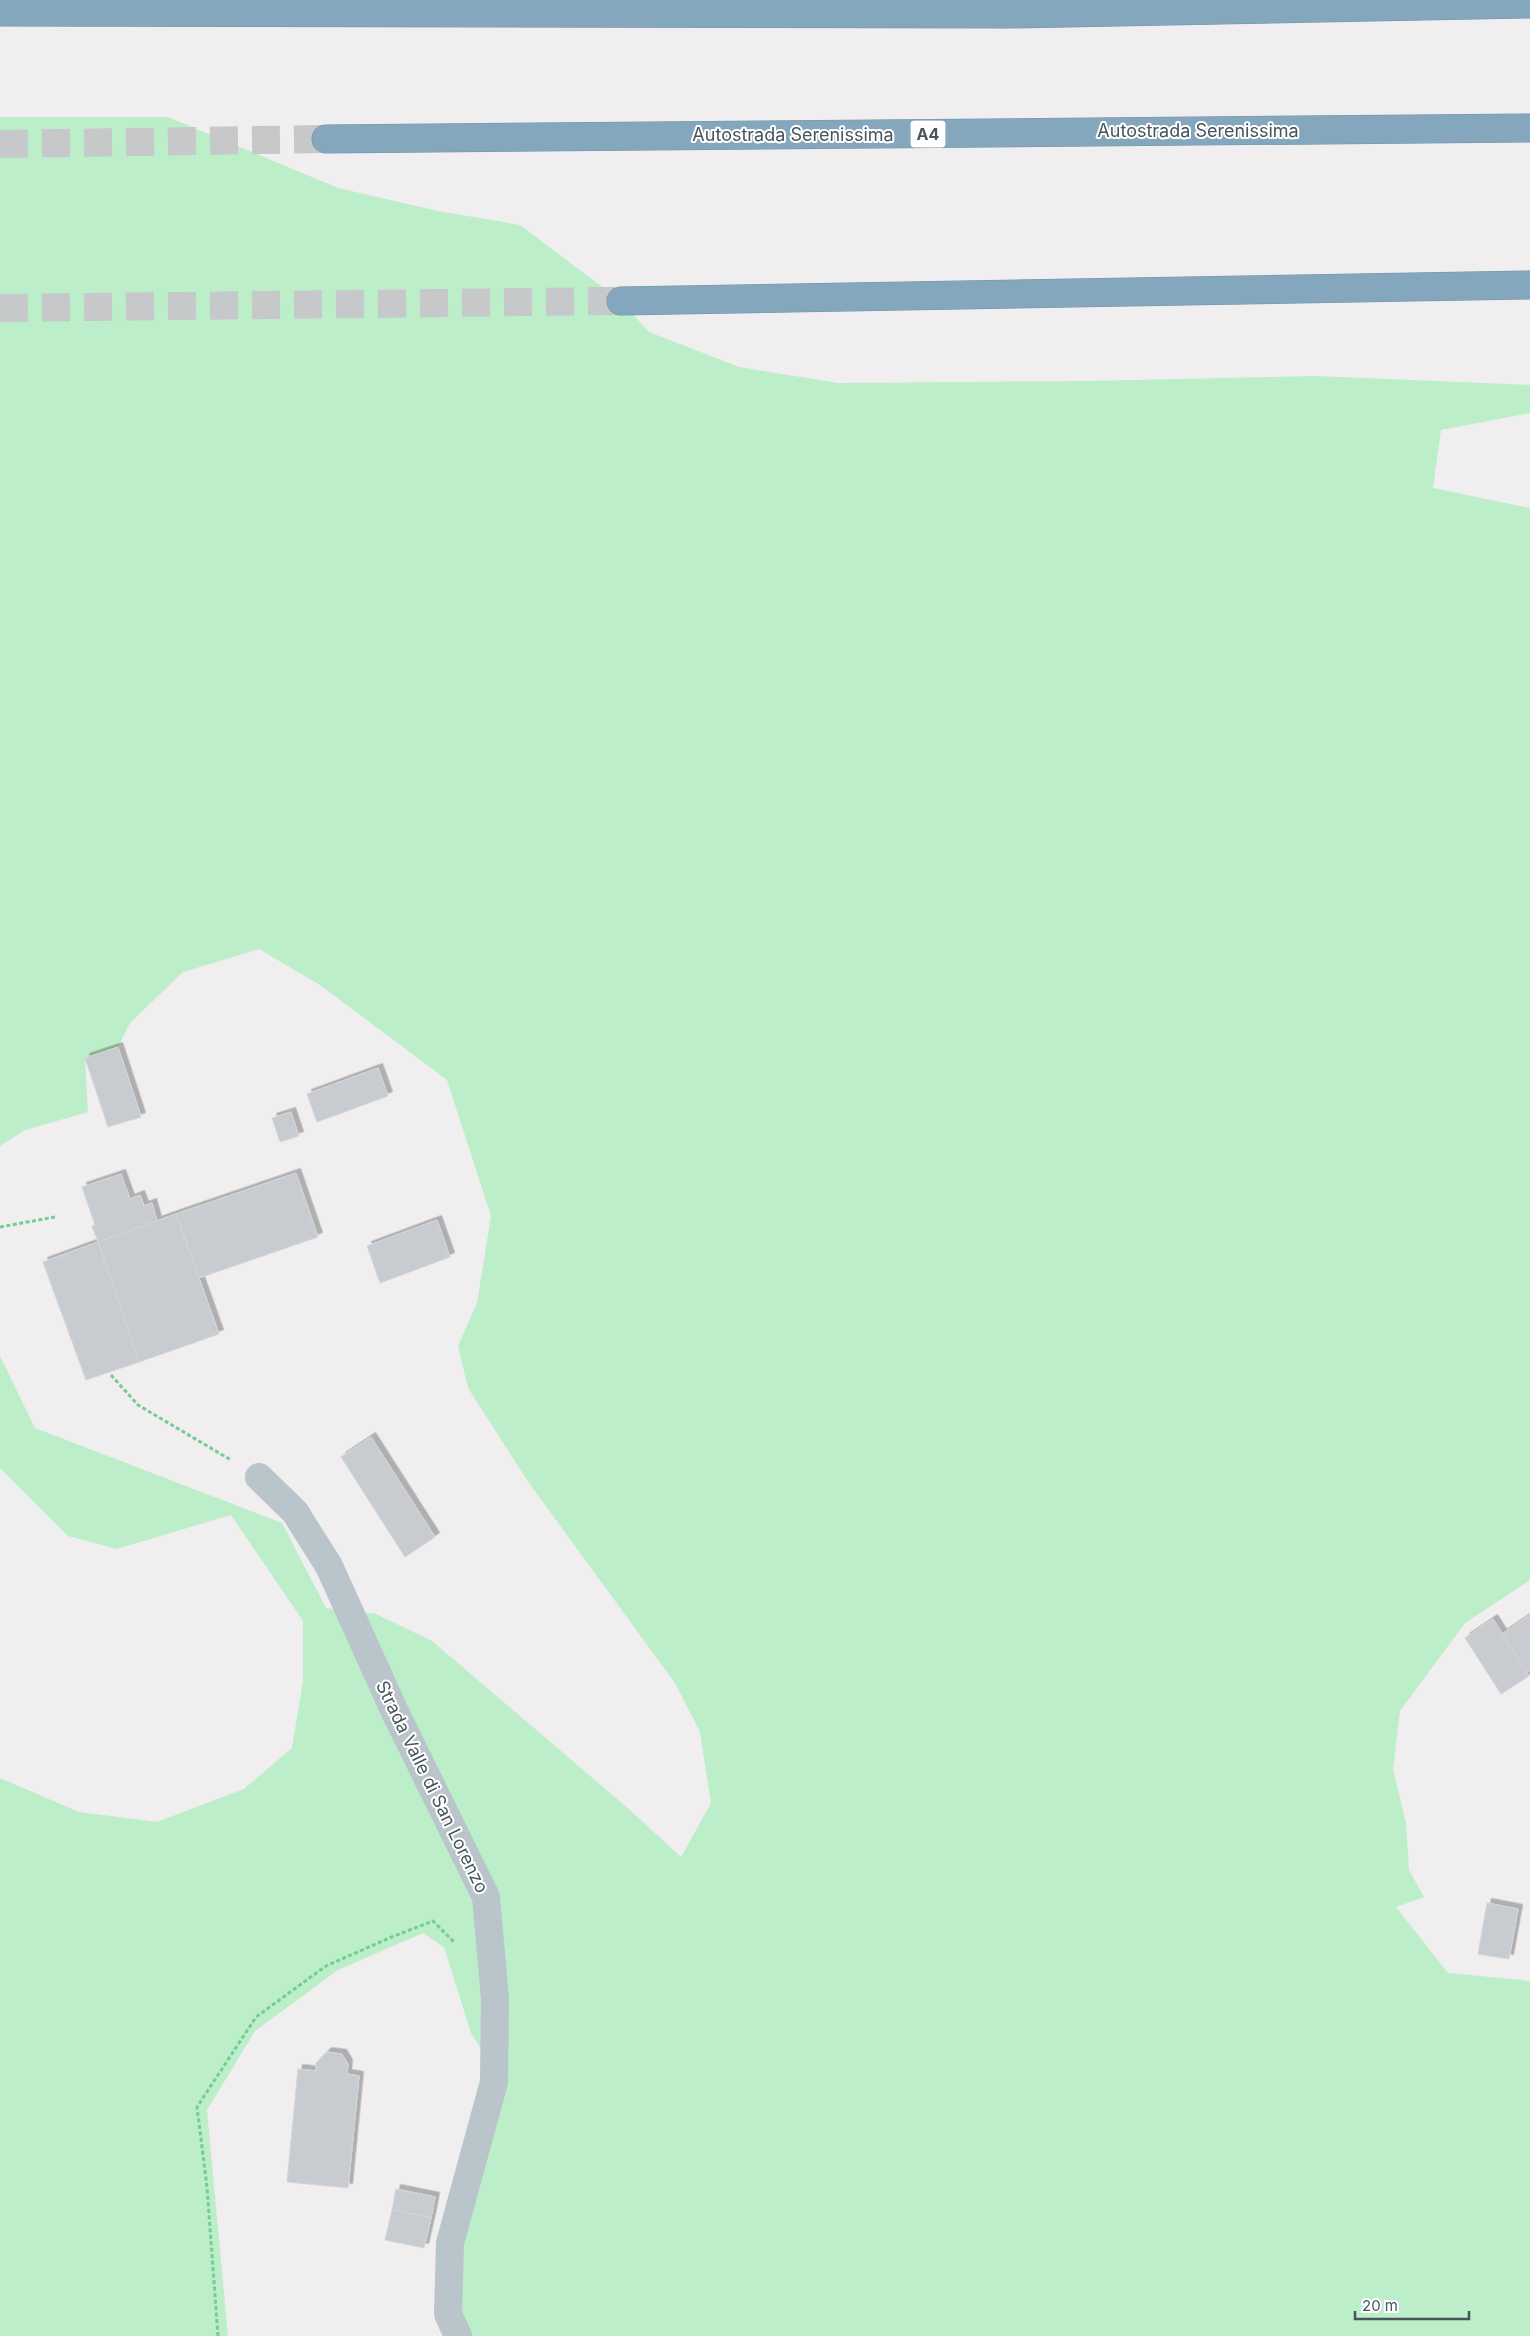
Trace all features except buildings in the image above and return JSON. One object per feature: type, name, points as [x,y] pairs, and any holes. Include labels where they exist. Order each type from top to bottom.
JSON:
[{"type":"highway","points":[[0,12],[1010,14],[1530,4]]},
{"type":"highway","name":"Autostrada Serenissima","points":[[326,139],[1530,128]]},
{"type":"highway","points":[[622,302],[1530,285]]},
{"type":"street","name":"Strada Valle di San Lorenzo","points":[[259,1477],[295,1512],[329,1566],[394,1710],[486,1897],[495,1999],[494,2082],[450,2243],[448,2314],[458,2336]]},
{"type":"path","points":[[0,1227],[55,1217]]},
{"type":"path","points":[[111,1375],[138,1405],[259,1477]]},
{"type":"path","points":[[218,2336],[206,2187],[197,2107],[256,2017],[326,1966],[433,1921],[459,1947]]},
{"type":"green space","points":[[0,117],[168,117],[338,188],[438,211],[520,225],[621,301],[649,332],[739,367],[838,383],[1087,381],[1315,376],[1530,385],[1530,413],[1441,430],[1433,488],[1530,508],[1530,1580],[1465,1623],[1400,1711],[1393,1769],[1406,1823],[1409,1870],[1424,1897],[1396,1907],[1448,1973],[1530,1981],[1530,2336],[468,2336],[457,2313],[459,2244],[502,2083],[471,2033],[444,1947],[423,1933],[338,1970],[255,2031],[207,2110],[228,2336],[0,2336],[0,1778],[79,1812],[157,1822],[244,1789],[292,1748],[303,1681],[303,1621],[231,1515],[117,1549],[68,1536],[0,1468],[0,1356],[35,1428],[282,1523],[326,1608],[376,1614],[432,1641],[630,1810],[681,1857],[711,1803],[700,1732],[675,1683],[529,1483],[468,1388],[458,1346],[477,1303],[491,1216],[447,1080],[320,985],[259,949],[183,972],[130,1023],[118,1047],[85,1058],[88,1112],[25,1130],[0,1146]]},
{"type":"tunnel","points":[[0,144],[326,139]]},
{"type":"tunnel","points":[[0,308],[621,301]]}]
